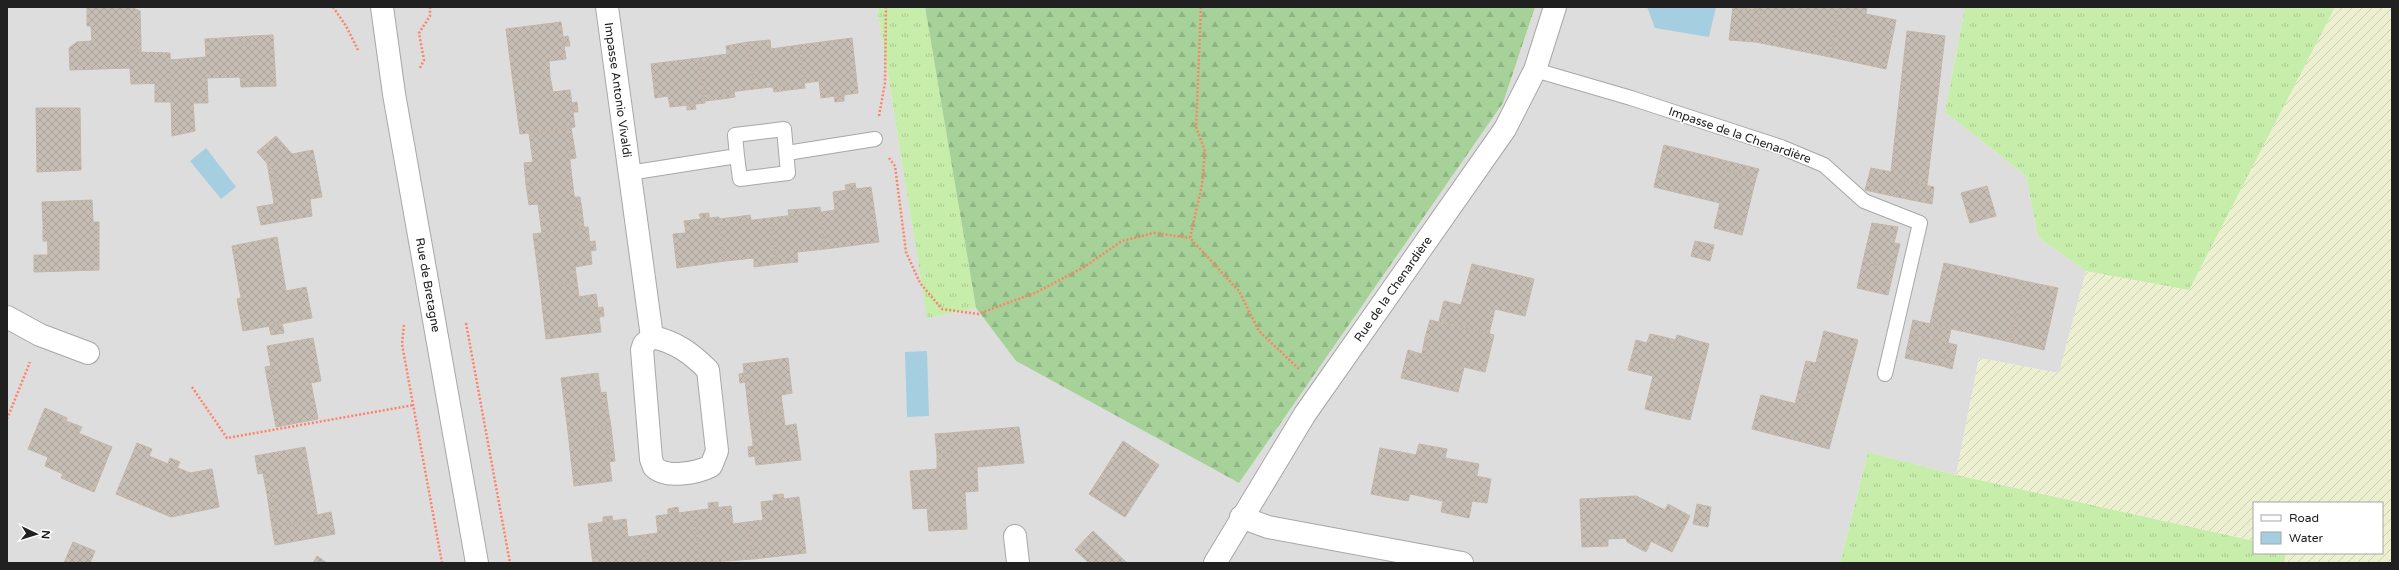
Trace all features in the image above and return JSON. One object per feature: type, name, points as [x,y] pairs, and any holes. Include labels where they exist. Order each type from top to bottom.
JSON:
[{"type":"street","name":"Rue de Bretagne","points":[[382,7],[394,94],[477,563]]},
{"type":"street","name":"Impasse Antonio Vivaldi","points":[[607,7],[652,337]]},
{"type":"street","name":"Rue de la Chenardière","points":[[1215,563],[1241,517],[1322,391],[1505,129],[1535,70],[1555,7]]},
{"type":"street","points":[[7,317],[40,336],[88,353]]},
{"type":"street","points":[[652,337],[669,341],[692,354],[708,370],[716,451],[711,466],[705,469],[667,474],[654,467],[642,350],[652,337]]},
{"type":"street","points":[[1241,517],[1268,527],[1462,563]]},
{"type":"street","points":[[1015,536],[1018,563]]},
{"type":"lane","name":"Impasse de la Chenardière","points":[[1535,70],[1631,98],[1781,147],[1824,165],[1864,201],[1920,223],[1885,374]]},
{"type":"lane","points":[[784,129],[788,173],[740,179],[737,156],[735,135],[784,129]]},
{"type":"lane","points":[[787,153],[875,139]]},
{"type":"lane","name":"Impasse Antonio Vivaldi","points":[[629,173],[737,156]]},
{"type":"path","points":[[333,7],[346,26],[354,47],[360,52]]},
{"type":"path","points":[[420,69],[424,60],[419,33],[430,16],[430,7]]},
{"type":"path","points":[[886,7],[885,83],[875,139],[895,166],[906,252],[920,283],[942,309],[978,314],[1000,306],[1037,292],[1084,267],[1122,241],[1154,233],[1190,238],[1239,291],[1259,331],[1322,391]]},
{"type":"path","points":[[1190,238],[1202,185],[1205,151],[1196,127],[1201,7]]},
{"type":"path","points":[[465,320],[510,563]]},
{"type":"path","points":[[404,322],[402,344],[442,563]]},
{"type":"path","points":[[7,419],[40,336]]},
{"type":"path","points":[[192,387],[227,438],[414,405]]},
{"type":"shaded area","points":[[7,7],[877,7],[927,317],[976,308],[1016,361],[1239,483],[1503,103],[1535,7],[1965,7],[1945,112],[2026,176],[2038,237],[2086,271],[2059,373],[1979,358],[1956,475],[1868,452],[1840,563],[7,563]]},
{"type":"green space","points":[[877,7],[925,7],[976,308],[927,318]]},
{"type":"green space","points":[[925,7],[1535,7],[1503,103],[1239,483],[1016,361],[976,308]]},
{"type":"green space","points":[[1965,7],[2335,7],[2189,290],[2086,271],[2038,237],[2026,176],[1945,112]]},
{"type":"green space","points":[[2335,7],[2392,7],[2392,563],[2284,563],[2286,554],[2383,554],[2383,502],[2253,502],[2253,541],[1956,475],[1979,358],[2059,373],[2086,271],[2189,290]]},
{"type":"green space","points":[[1868,452],[1956,475],[2253,541],[2253,554],[2286,554],[2284,563],[1840,563]]},
{"type":"water","points":[[1647,7],[1716,7],[1709,37],[1655,28]]},
{"type":"water","points":[[206,148],[236,187],[221,199],[190,161]]},
{"type":"water","points":[[927,351],[929,416],[907,417],[905,352]]},
{"type":"building","points":[[87,7],[131,7],[140,11],[141,42],[136,43],[136,52],[170,53],[171,83],[131,84],[130,68],[70,70],[69,48],[77,42],[92,41],[91,26],[87,26]]},
{"type":"building","points":[[1733,7],[1761,10],[1756,42],[1729,40]]},
{"type":"building","points":[[1749,7],[1839,7],[1830,57],[1756,42],[1761,10]]},
{"type":"building","points":[[1839,7],[1867,7],[1866,14],[1896,20],[1886,69],[1830,57]]},
{"type":"building","points":[[561,22],[566,59],[549,61],[550,77],[513,82],[506,29]]},
{"type":"building","points":[[1907,31],[1945,36],[1927,185],[1901,180],[1897,197],[1865,190],[1871,168],[1891,172]]},
{"type":"building","points":[[273,35],[276,86],[241,87],[240,77],[207,78],[208,103],[193,103],[195,131],[172,136],[170,60],[206,57],[205,39],[239,37],[239,44],[254,43],[253,36]]},
{"type":"building","points":[[253,36],[254,43],[239,44],[239,37]]},
{"type":"building","points":[[568,36],[570,46],[564,46],[563,37]]},
{"type":"building","points":[[852,38],[858,93],[821,98],[819,81],[804,83],[799,45]]},
{"type":"building","points":[[770,40],[771,49],[799,45],[805,88],[788,90],[787,85],[754,89],[748,42]]},
{"type":"building","points":[[141,42],[141,52],[136,52],[136,43]]},
{"type":"building","points":[[748,42],[754,89],[721,93],[722,99],[705,101],[699,58],[727,54],[726,46]]},
{"type":"building","points":[[699,58],[705,103],[670,107],[668,96],[655,98],[651,64]]},
{"type":"building","points":[[550,77],[553,92],[570,90],[575,127],[520,134],[513,82]]},
{"type":"building","points":[[155,83],[171,83],[171,102],[155,102]]},
{"type":"building","points":[[787,85],[788,90],[774,92],[773,87]]},
{"type":"building","points":[[734,92],[735,97],[722,99],[721,93]]},
{"type":"building","points":[[844,95],[844,101],[835,102],[834,96]]},
{"type":"building","points":[[577,102],[578,112],[573,112],[572,103]]},
{"type":"building","points":[[695,104],[696,109],[687,110],[687,105]]},
{"type":"building","points":[[36,108],[80,108],[81,170],[37,172]]},
{"type":"building","points":[[571,128],[574,145],[568,145],[572,178],[526,184],[524,163],[533,162],[529,133]]},
{"type":"building","points":[[276,136],[292,154],[313,150],[322,197],[310,199],[312,216],[261,225],[257,207],[274,204],[273,196],[277,187],[274,171],[257,152]]},
{"type":"building","points":[[568,145],[574,145],[576,158],[570,159]]},
{"type":"building","points":[[1664,145],[1727,161],[1724,170],[1756,178],[1742,235],[1714,228],[1720,203],[1654,187]]},
{"type":"building","points":[[1727,161],[1759,169],[1756,178],[1724,170]]},
{"type":"building","points":[[267,163],[274,171],[277,187],[273,196]]},
{"type":"building","points":[[572,178],[576,211],[582,210],[584,227],[542,233],[538,204],[529,205],[526,184]]},
{"type":"building","points":[[1901,180],[1934,187],[1932,204],[1897,197]]},
{"type":"building","points":[[855,183],[856,189],[846,190],[845,185]]},
{"type":"building","points":[[1987,186],[1996,216],[1970,223],[1961,193]]},
{"type":"building","points":[[871,187],[879,242],[825,249],[821,212],[835,210],[833,192]]},
{"type":"building","points":[[575,197],[580,197],[582,210],[576,211]]},
{"type":"building","points":[[92,200],[93,222],[99,222],[99,270],[34,272],[34,255],[48,255],[47,225],[43,225],[42,202]]},
{"type":"building","points":[[820,207],[825,249],[797,252],[798,262],[777,264],[770,218],[803,214],[802,209]]},
{"type":"building","points":[[802,209],[803,214],[789,216],[788,210]]},
{"type":"building","points":[[709,213],[709,218],[701,219],[699,214]]},
{"type":"building","points":[[750,215],[751,220],[737,222],[736,217]]},
{"type":"building","points":[[719,217],[725,261],[677,268],[673,234],[686,233],[684,221]]},
{"type":"building","points":[[736,217],[737,222],[770,218],[777,264],[754,267],[754,258],[725,261],[719,219]]},
{"type":"building","points":[[1872,223],[1898,227],[1894,243],[1900,244],[1894,269],[1863,261]]},
{"type":"building","points":[[43,225],[47,225],[48,241],[43,241]]},
{"type":"building","points":[[588,227],[592,264],[575,267],[577,282],[540,287],[533,234]]},
{"type":"building","points":[[277,237],[286,291],[306,287],[312,318],[243,331],[237,299],[241,298],[232,246]]},
{"type":"building","points":[[595,241],[596,250],[590,251],[589,242]]},
{"type":"building","points":[[1695,241],[1714,245],[1710,261],[1691,256]]},
{"type":"building","points":[[1863,261],[1894,269],[1888,295],[1857,288]]},
{"type":"building","points":[[1944,263],[2024,281],[2010,342],[1930,324]]},
{"type":"building","points":[[1472,264],[1534,279],[1525,316],[1495,309],[1489,334],[1439,321],[1444,301],[1461,305]]},
{"type":"building","points":[[2024,281],[2058,288],[2044,350],[2010,342]]},
{"type":"building","points":[[577,282],[579,297],[596,294],[601,332],[546,339],[540,287]]},
{"type":"building","points":[[603,307],[604,316],[599,317],[598,308]]},
{"type":"building","points":[[1430,320],[1494,335],[1485,372],[1464,367],[1458,392],[1401,378],[1408,350],[1425,355],[1429,339],[1425,338]]},
{"type":"building","points":[[1913,320],[1951,329],[1948,343],[1910,334]]},
{"type":"building","points":[[282,323],[284,333],[271,335],[269,326]]},
{"type":"building","points":[[1824,331],[1858,340],[1829,449],[1752,429],[1761,395],[1805,406]]},
{"type":"building","points":[[1650,334],[1664,337],[1662,342],[1674,345],[1677,335],[1709,344],[1690,420],[1645,409],[1653,376],[1628,370],[1636,340],[1647,343]]},
{"type":"building","points":[[1910,334],[1948,343],[1942,366],[1905,358]]},
{"type":"building","points":[[1664,337],[1675,340],[1674,345],[1662,342]]},
{"type":"building","points":[[313,338],[321,381],[311,383],[318,419],[276,427],[269,389],[275,388],[267,346]]},
{"type":"building","points":[[1425,338],[1429,339],[1425,355],[1422,354]]},
{"type":"building","points":[[1948,343],[1957,345],[1952,369],[1942,366]]},
{"type":"building","points":[[788,358],[792,393],[781,395],[783,410],[749,414],[743,364]]},
{"type":"building","points":[[1806,361],[1816,363],[1805,406],[1795,404]]},
{"type":"building","points":[[271,366],[275,388],[269,389],[265,367]]},
{"type":"building","points":[[598,373],[603,410],[608,409],[611,427],[568,432],[561,378]]},
{"type":"building","points":[[744,373],[745,382],[740,383],[739,374]]},
{"type":"building","points":[[606,392],[608,409],[603,410],[601,393]]},
{"type":"building","points":[[45,408],[67,418],[64,427],[112,447],[94,492],[61,478],[63,474],[45,466],[48,457],[28,449]]},
{"type":"building","points":[[783,410],[785,426],[796,424],[801,460],[756,465],[749,414]]},
{"type":"building","points":[[66,421],[82,427],[79,433],[64,427]]},
{"type":"building","points":[[611,427],[613,444],[607,445],[612,481],[574,486],[568,432]]},
{"type":"building","points":[[1019,427],[1024,463],[977,467],[978,491],[965,492],[967,529],[929,531],[927,508],[913,509],[910,471],[937,469],[937,454],[951,453],[949,433]]},
{"type":"building","points":[[949,433],[951,453],[937,454],[935,434]]},
{"type":"building","points":[[1123,441],[1159,465],[1125,517],[1089,494]]},
{"type":"building","points":[[137,443],[152,449],[149,456],[190,473],[212,469],[219,507],[171,517],[116,494]]},
{"type":"building","points":[[613,444],[615,461],[609,462],[607,445]]},
{"type":"building","points":[[1419,444],[1447,449],[1445,458],[1479,464],[1469,518],[1441,512],[1443,501],[1410,494],[1408,501],[1371,494],[1380,448],[1416,455]]},
{"type":"building","points":[[753,446],[755,456],[749,457],[748,447]]},
{"type":"building","points":[[305,447],[318,519],[278,526],[272,493],[267,494],[263,473],[258,474],[255,456]]},
{"type":"building","points":[[170,458],[180,462],[177,468],[168,464]]},
{"type":"building","points":[[1476,476],[1491,479],[1487,503],[1472,501]]},
{"type":"building","points":[[272,493],[278,526],[272,527],[267,494]]},
{"type":"building","points":[[783,494],[784,499],[774,501],[773,495]]},
{"type":"building","points":[[1636,496],[1665,510],[1668,504],[1690,516],[1672,552],[1651,541],[1646,552],[1627,542],[1626,538],[1608,539],[1608,546],[1582,547],[1580,499]]},
{"type":"building","points":[[799,497],[806,553],[753,559],[748,522],[763,520],[761,502]]},
{"type":"building","points":[[718,502],[718,508],[709,509],[708,503]]},
{"type":"building","points":[[1697,504],[1711,507],[1708,527],[1693,524]]},
{"type":"building","points":[[731,506],[733,524],[748,522],[753,559],[700,563],[693,511]]},
{"type":"building","points":[[678,507],[679,513],[668,514],[668,509]]},
{"type":"building","points":[[693,511],[700,563],[647,563],[643,535],[658,533],[656,516]]},
{"type":"building","points":[[331,512],[335,534],[275,545],[272,527],[318,519],[317,515]]},
{"type":"building","points":[[612,516],[613,521],[603,522],[603,517]]},
{"type":"building","points":[[626,519],[628,537],[643,535],[647,563],[593,563],[588,524]]},
{"type":"building","points":[[1093,531],[1127,563],[1089,563],[1075,550]]},
{"type":"building","points":[[73,542],[95,551],[90,563],[64,563]]},
{"type":"building","points":[[317,556],[327,563],[313,563]]}]
